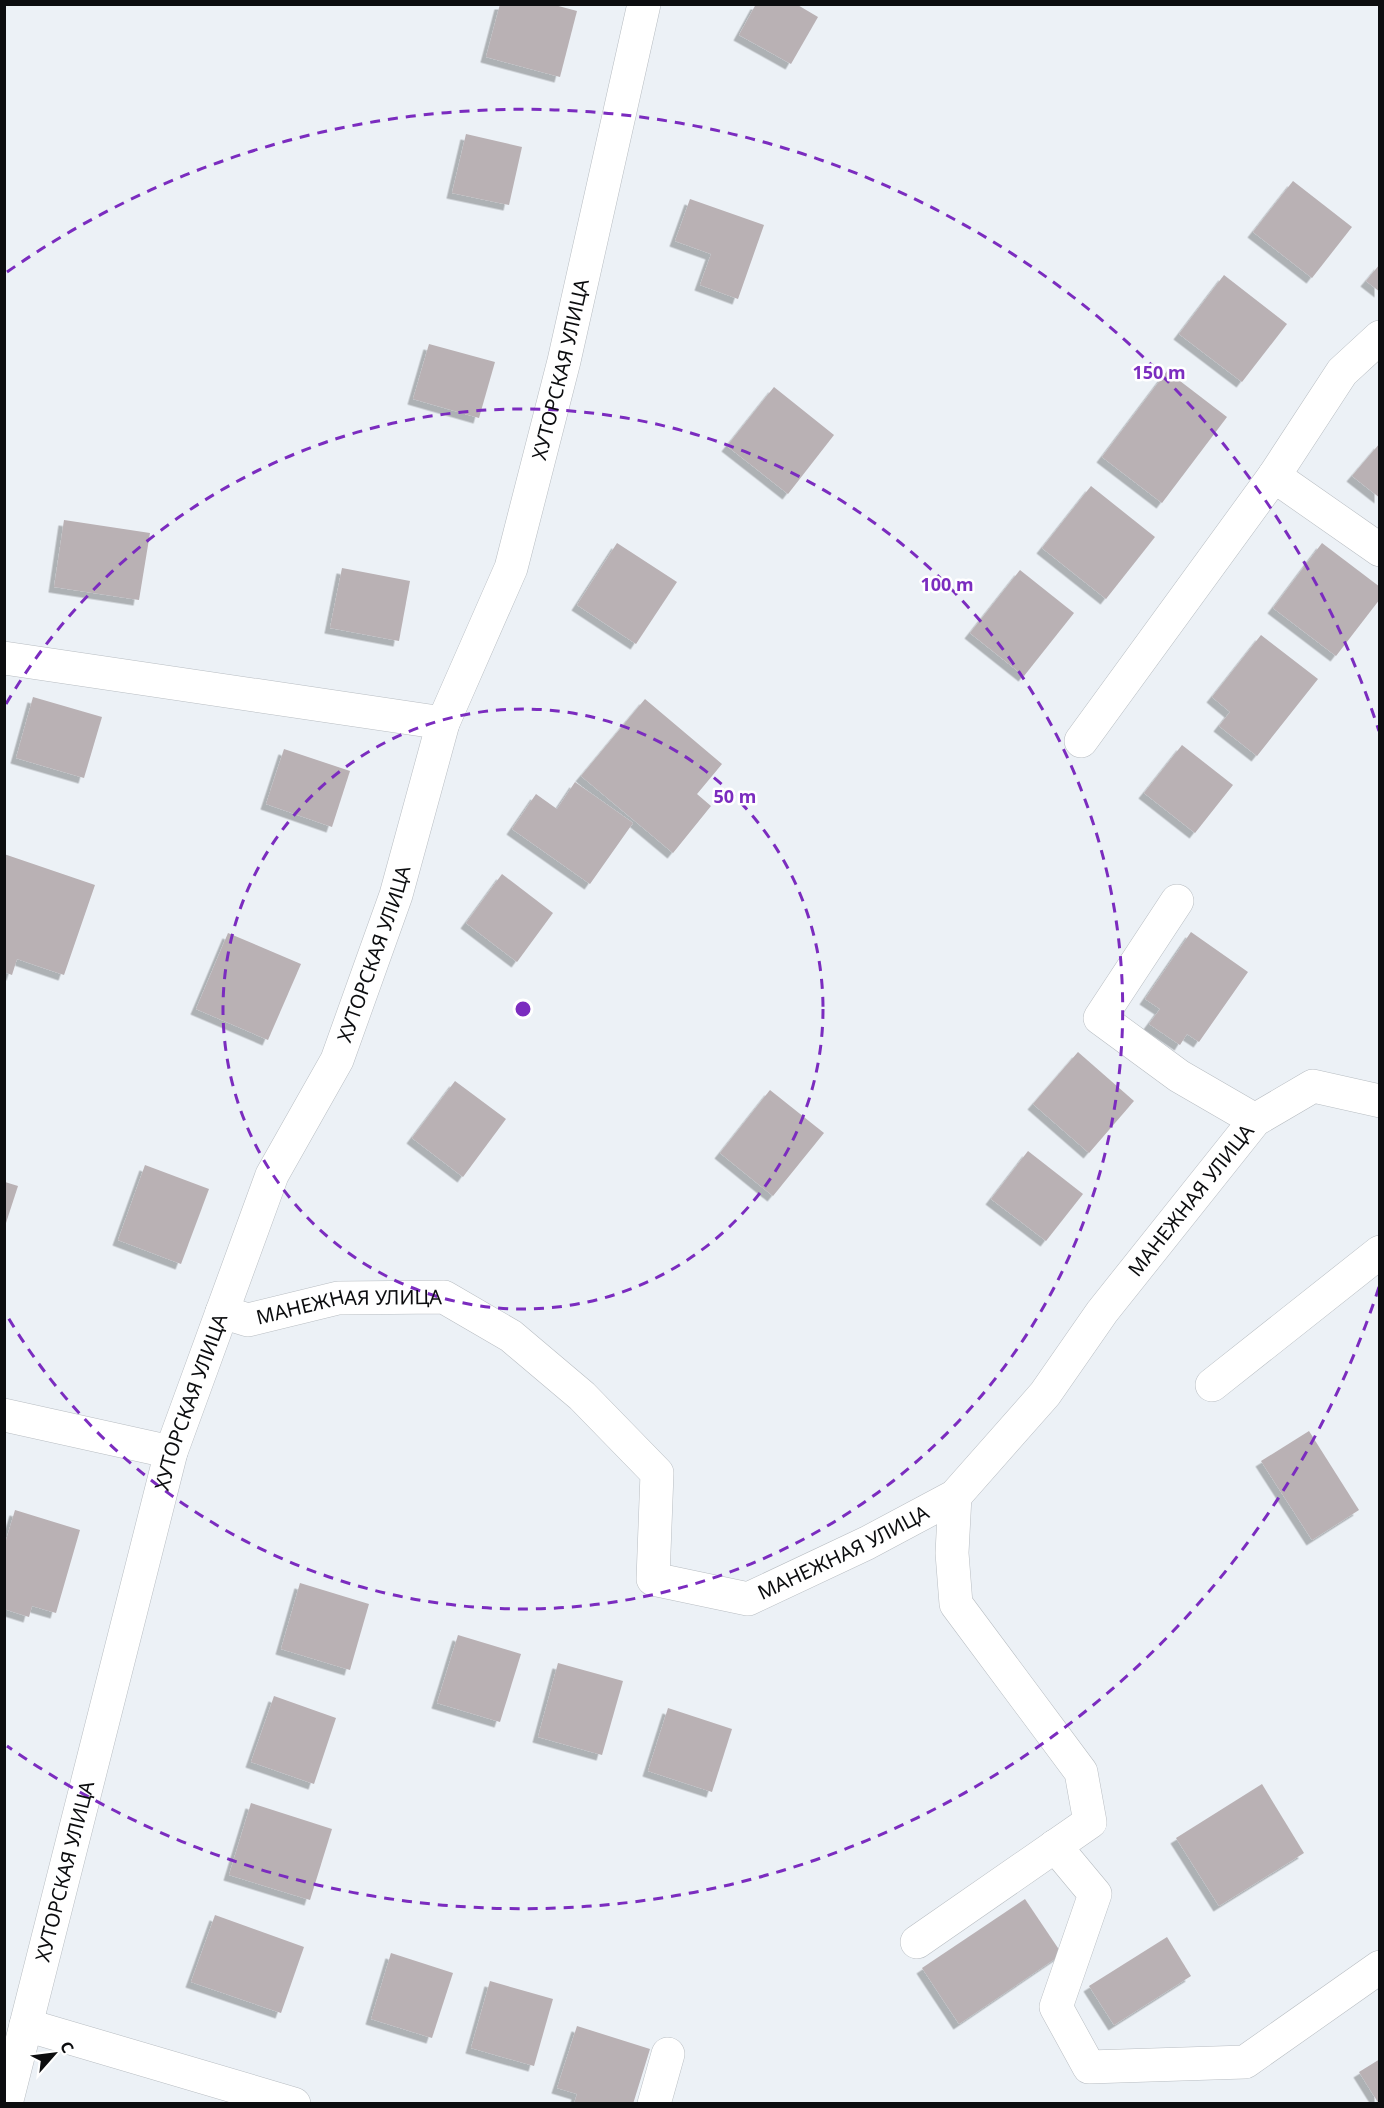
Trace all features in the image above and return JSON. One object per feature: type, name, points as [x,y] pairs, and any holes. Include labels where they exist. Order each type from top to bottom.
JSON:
[{"type":"street","name":"ХУТОРСКАЯ УЛИЦА","points":[[6,2103],[171,1452],[272,1174],[337,1060],[396,895],[443,723],[511,568],[564,361],[644,4]]},
{"type":"street","points":[[1081,741],[1274,476],[1342,372],[1380,337]]},
{"type":"street","points":[[1274,476],[1380,550]]},
{"type":"street","points":[[4,658],[443,723]]},
{"type":"street","points":[[1176,901],[1100,1018],[1179,1076],[1255,1120]]},
{"type":"street","name":"МАНЕЖНАЯ УЛИЦА","points":[[222,1312],[248,1320],[338,1298],[444,1297],[511,1336],[582,1395],[657,1473],[653,1579],[748,1599],[867,1544],[955,1496],[1045,1394],[1102,1312],[1255,1120],[1313,1086],[1380,1101]]},
{"type":"street","points":[[1212,1385],[1380,1252]]},
{"type":"street","points":[[4,1415],[171,1452]]},
{"type":"street","points":[[917,1942],[1090,1822],[1082,1772],[956,1604],[952,1553],[955,1496]]},
{"type":"street","points":[[1055,1846],[1095,1893],[1056,2007],[1089,2067],[1245,2062],[1380,1967]]},
{"type":"street","points":[[26,2025],[294,2103]]},
{"type":"street","points":[[654,2103],[668,2054]]},
{"type":"building","points":[[500,4],[551,4],[577,11],[560,77],[486,57]]},
{"type":"building","points":[[756,4],[796,4],[818,17],[791,64],[739,35]]},
{"type":"building","points":[[466,134],[522,147],[509,205],[452,193]]},
{"type":"building","points":[[1293,181],[1352,227],[1312,278],[1253,232]]},
{"type":"building","points":[[690,199],[764,225],[738,299],[700,285],[711,254],[675,241]]},
{"type":"building","points":[[1380,264],[1380,292],[1366,281]]},
{"type":"building","points":[[1224,275],[1287,324],[1242,382],[1179,334]]},
{"type":"building","points":[[429,344],[495,362],[479,418],[413,399]]},
{"type":"building","points":[[1167,371],[1227,417],[1162,503],[1102,457]]},
{"type":"building","points":[[774,387],[834,435],[788,494],[727,446]]},
{"type":"building","points":[[1380,443],[1380,498],[1352,476]]},
{"type":"building","points":[[1091,486],[1155,537],[1106,599],[1042,548]]},
{"type":"building","points":[[64,520],[150,533],[139,600],[54,587]]},
{"type":"building","points":[[617,543],[677,582],[636,644],[577,605]]},
{"type":"building","points":[[1322,543],[1380,587],[1380,599],[1336,656],[1273,608]]},
{"type":"building","points":[[342,568],[410,581],[399,641],[330,628]]},
{"type":"building","points":[[1020,570],[1074,613],[1024,676],[970,633]]},
{"type":"building","points":[[1261,635],[1318,679],[1257,756],[1219,726],[1230,712],[1212,697]]},
{"type":"building","points":[[33,697],[102,717],[84,778],[16,758]]},
{"type":"building","points":[[645,699],[722,764],[697,794],[711,806],[673,853],[581,776]]},
{"type":"building","points":[[1182,745],[1233,785],[1195,833],[1144,793]]},
{"type":"building","points":[[284,749],[350,771],[332,827],[266,804]]},
{"type":"building","points":[[575,782],[633,823],[590,884],[512,829],[536,794],[557,809]]},
{"type":"building","points":[[4,854],[95,885],[64,975],[17,959],[12,975],[4,972]]},
{"type":"building","points":[[502,874],[553,913],[517,962],[466,923]]},
{"type":"building","points":[[1191,932],[1248,972],[1199,1042],[1187,1034],[1180,1045],[1149,1024],[1160,1009],[1145,999]]},
{"type":"building","points":[[228,933],[301,964],[268,1040],[196,1009]]},
{"type":"building","points":[[1078,1052],[1134,1101],[1089,1153],[1033,1104]]},
{"type":"building","points":[[455,1081],[506,1119],[463,1177],[412,1138]]},
{"type":"building","points":[[770,1090],[824,1133],[773,1196],[720,1153]]},
{"type":"building","points":[[1028,1151],[1083,1194],[1046,1241],[991,1199]]},
{"type":"building","points":[[145,1165],[209,1189],[181,1264],[118,1240]]},
{"type":"building","points":[[5,1182],[18,1186],[5,1226]]},
{"type":"building","points":[[1309,1431],[1359,1510],[1312,1540],[1261,1461]]},
{"type":"building","points":[[15,1510],[80,1530],[56,1613],[32,1606],[29,1617],[4,1609],[4,1547]]},
{"type":"building","points":[[300,1583],[369,1604],[350,1670],[281,1649]]},
{"type":"building","points":[[458,1635],[521,1654],[500,1722],[437,1703]]},
{"type":"building","points":[[558,1663],[623,1681],[602,1755],[538,1737]]},
{"type":"building","points":[[274,1696],[336,1718],[314,1784],[251,1762]]},
{"type":"building","points":[[668,1708],[732,1729],[712,1792],[648,1771]]},
{"type":"building","points":[[1262,1784],[1304,1853],[1219,1906],[1176,1838]]},
{"type":"building","points":[[251,1803],[332,1829],[310,1900],[229,1875]]},
{"type":"building","points":[[1025,1899],[1062,1954],[959,2024],[922,1968]]},
{"type":"building","points":[[215,1915],[304,1947],[281,2013],[191,1982]]},
{"type":"building","points":[[1167,1937],[1191,1976],[1114,2025],[1089,1986]]},
{"type":"building","points":[[391,1953],[453,1973],[432,2038],[371,2019]]},
{"type":"building","points":[[490,1981],[553,1999],[534,2066],[471,2048]]},
{"type":"building","points":[[577,2026],[650,2049],[633,2104],[574,2104],[577,2094],[557,2088]]},
{"type":"building","points":[[1380,2059],[1380,2104],[1379,2104],[1359,2072]]}]
